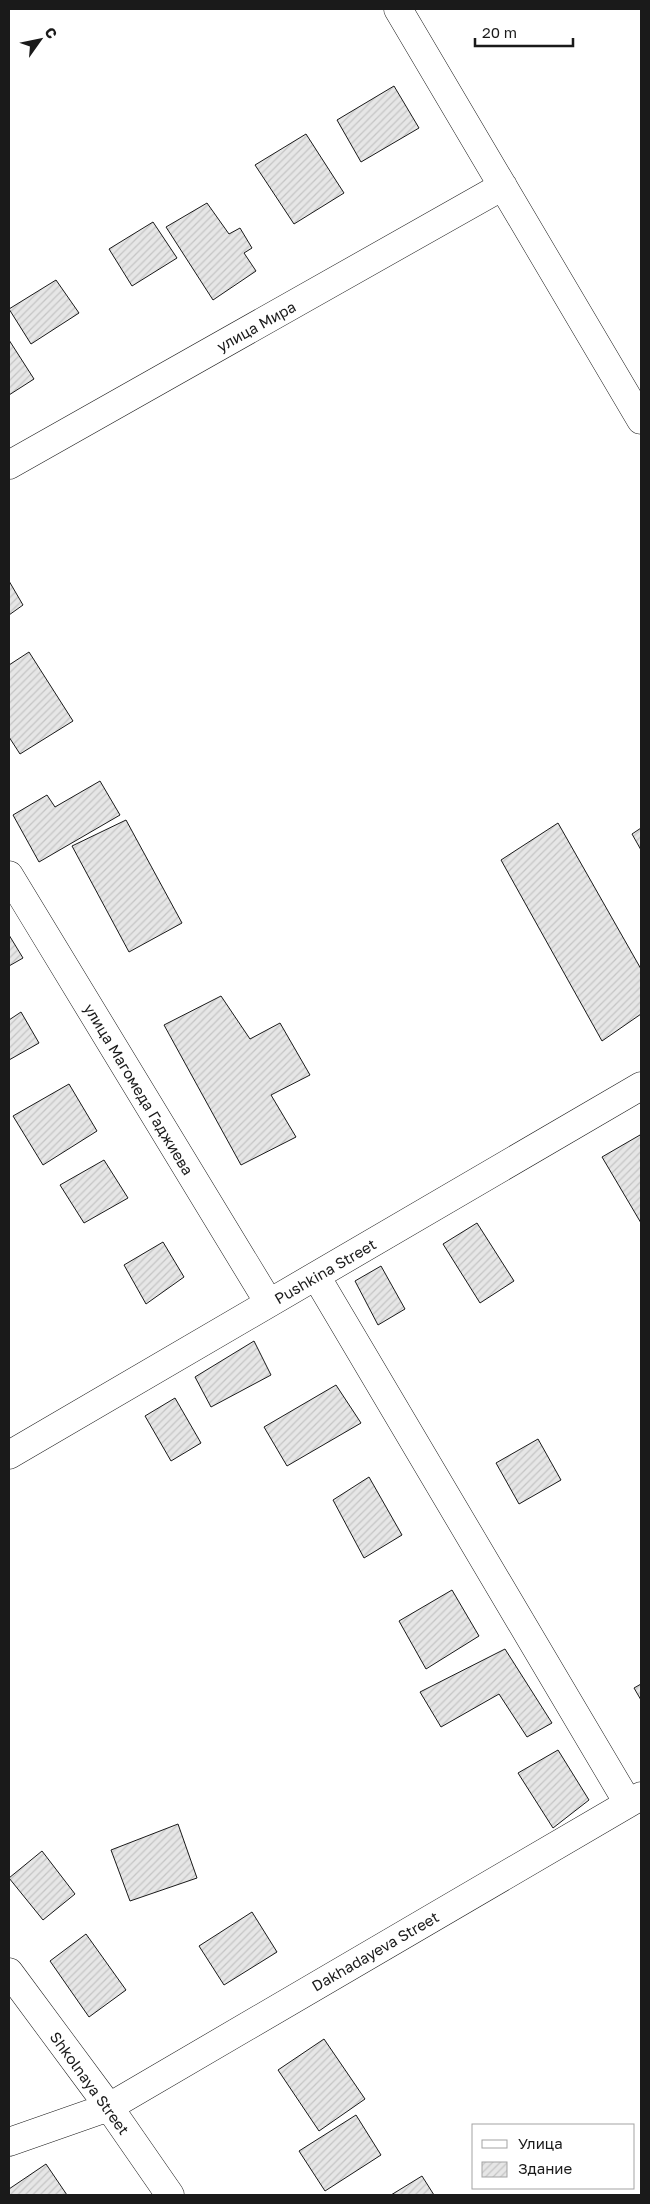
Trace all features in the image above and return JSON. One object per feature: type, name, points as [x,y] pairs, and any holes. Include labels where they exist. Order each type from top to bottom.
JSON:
[{"type":"street","points":[[398,9],[641,420]]},
{"type":"street","name":"улица Мира","points":[[9,465],[503,186]]},
{"type":"street","name":"улица Магомеда Гаджиева","points":[[9,875],[269,1303]]},
{"type":"street","name":"Pushkina Street","points":[[9,1455],[641,1086]]},
{"type":"street","points":[[316,1276],[635,1799]]},
{"type":"street","name":"Dakhadayeva Street","points":[[9,2142],[109,2107],[635,1799]]},
{"type":"street","name":"Shkolnaya Street","points":[[9,1972],[109,2107],[170,2195]]},
{"type":"building","points":[[394,86],[419,128],[361,162],[337,120]]},
{"type":"building","points":[[306,134],[344,193],[294,224],[255,165]]},
{"type":"building","points":[[207,203],[229,234],[240,228],[252,248],[244,253],[256,271],[213,300],[166,227]]},
{"type":"building","points":[[153,222],[177,258],[132,286],[109,249]]},
{"type":"building","points":[[56,280],[79,313],[31,344],[9,309]]},
{"type":"building","points":[[9,340],[34,379],[9,395]]},
{"type":"building","points":[[9,581],[23,605],[9,615]]},
{"type":"building","points":[[29,652],[73,721],[20,754],[9,737],[9,665]]},
{"type":"building","points":[[100,781],[120,815],[39,862],[13,815],[47,795],[55,807]]},
{"type":"building","points":[[126,820],[182,923],[129,952],[72,846]]},
{"type":"building","points":[[558,823],[641,969],[641,1014],[602,1041],[501,860]]},
{"type":"building","points":[[641,828],[641,850],[632,834]]},
{"type":"building","points":[[9,935],[23,958],[9,966]]},
{"type":"building","points":[[221,996],[250,1039],[280,1023],[310,1075],[271,1095],[296,1137],[241,1165],[164,1025]]},
{"type":"building","points":[[21,1012],[39,1043],[9,1060],[9,1020]]},
{"type":"building","points":[[69,1084],[97,1131],[43,1165],[13,1116]]},
{"type":"building","points":[[640,1135],[641,1138],[641,1223],[602,1157]]},
{"type":"building","points":[[104,1160],[128,1198],[84,1223],[60,1185]]},
{"type":"building","points":[[477,1223],[514,1281],[480,1303],[443,1244]]},
{"type":"building","points":[[163,1242],[184,1277],[146,1304],[124,1265]]},
{"type":"building","points":[[381,1266],[405,1309],[378,1325],[355,1281]]},
{"type":"building","points":[[254,1341],[271,1375],[211,1407],[195,1377]]},
{"type":"building","points":[[336,1385],[361,1423],[287,1466],[264,1427]]},
{"type":"building","points":[[175,1398],[201,1443],[171,1461],[145,1416]]},
{"type":"building","points":[[538,1439],[561,1480],[519,1504],[496,1463]]},
{"type":"building","points":[[369,1477],[402,1535],[364,1558],[333,1500]]},
{"type":"building","points":[[452,1590],[479,1636],[426,1669],[399,1621]]},
{"type":"building","points":[[505,1649],[552,1723],[527,1737],[499,1694],[441,1727],[420,1692]]},
{"type":"building","points":[[641,1684],[641,1700],[634,1688]]},
{"type":"building","points":[[558,1750],[589,1800],[553,1828],[518,1773]]},
{"type":"building","points":[[178,1824],[197,1878],[130,1901],[111,1850]]},
{"type":"building","points":[[42,1851],[75,1894],[43,1920],[9,1878]]},
{"type":"building","points":[[252,1912],[277,1952],[224,1985],[199,1946]]},
{"type":"building","points":[[86,1934],[126,1990],[89,2017],[50,1961]]},
{"type":"building","points":[[324,2039],[365,2099],[319,2131],[278,2070]]},
{"type":"building","points":[[356,2115],[381,2155],[325,2191],[299,2151]]},
{"type":"building","points":[[46,2164],[67,2195],[9,2195],[9,2189]]},
{"type":"building","points":[[422,2176],[434,2195],[391,2195]]}]
